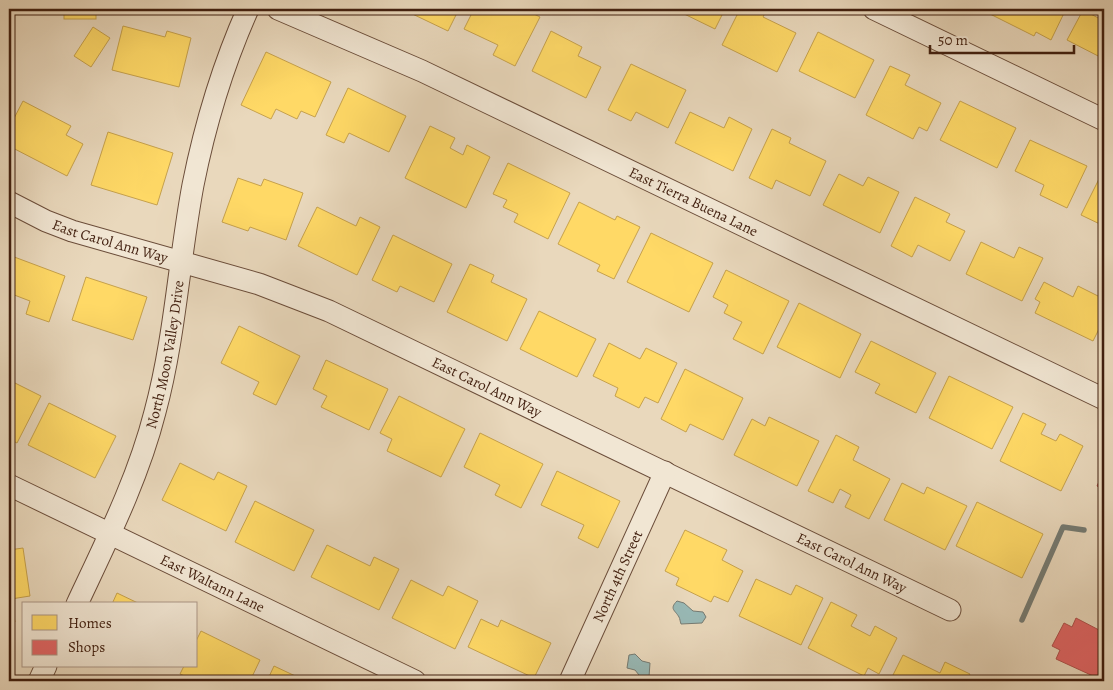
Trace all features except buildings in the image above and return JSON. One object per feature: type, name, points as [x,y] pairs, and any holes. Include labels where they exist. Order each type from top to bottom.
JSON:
[{"type":"street","name":"North Moon Valley Drive","points":[[77,602],[135,474],[155,414],[166,364],[193,186],[208,122],[233,42],[248,9]]},
{"type":"street","name":"East Tierra Buena Lane","points":[[278,9],[422,71],[1104,400]]},
{"type":"street","points":[[874,9],[1104,120]]},
{"type":"street","name":"East Carol Ann Way","points":[[9,202],[46,221],[72,231],[259,284],[329,311],[950,610]]},
{"type":"street","name":"North 4th Street","points":[[570,681],[665,472]]},
{"type":"street","name":"East Waltann Lane","points":[[9,485],[415,681]]},
{"type":"street","points":[[39,681],[45,668]]},
{"type":"water","points":[[677,601],[684,603],[693,611],[703,612],[706,617],[702,623],[681,624],[673,608]]},
{"type":"water","points":[[635,654],[642,661],[650,663],[649,677],[643,680],[635,670],[627,668],[629,655]]},
{"type":"waterway","points":[[1022,620],[1063,527],[1084,530]]}]
